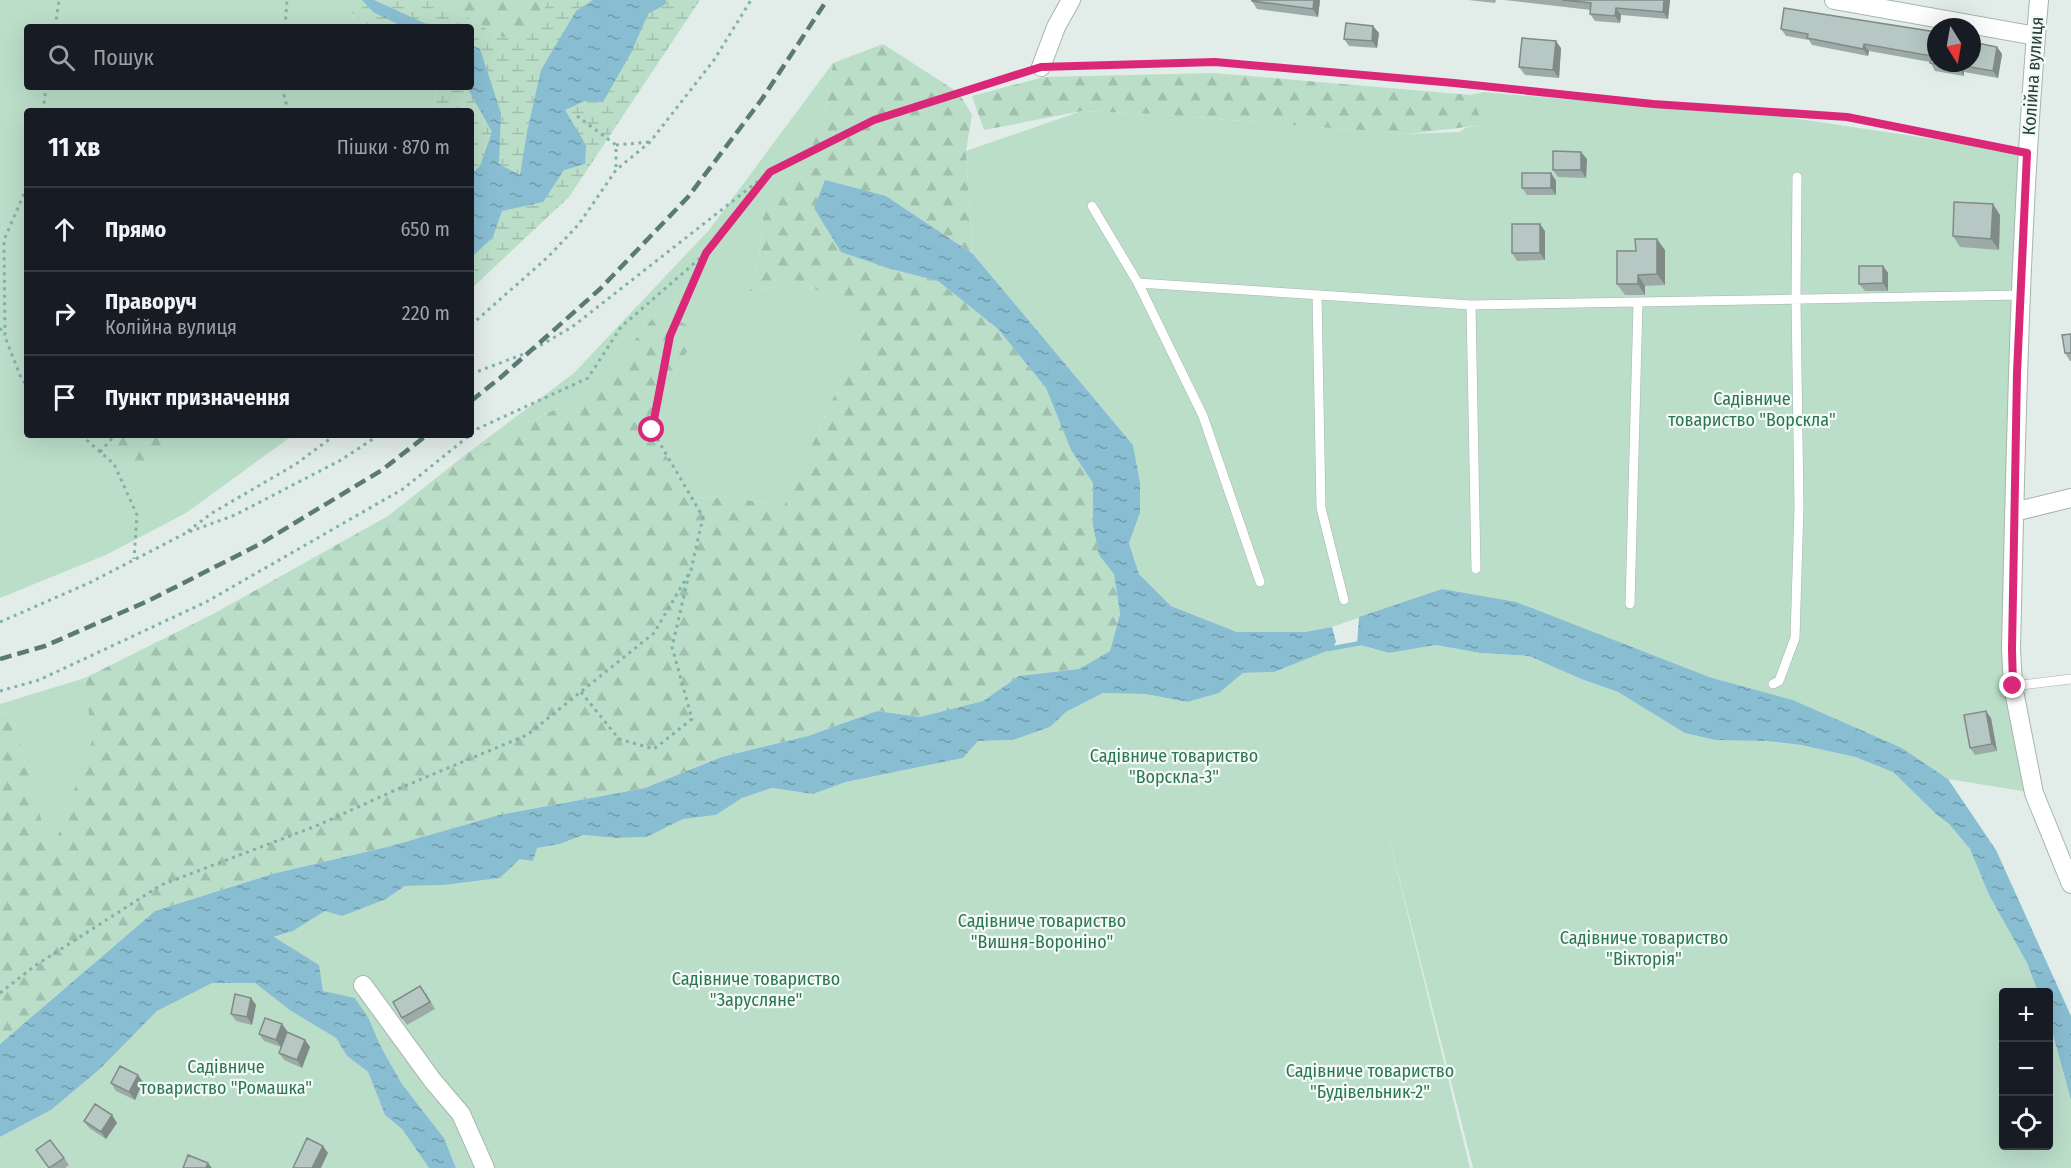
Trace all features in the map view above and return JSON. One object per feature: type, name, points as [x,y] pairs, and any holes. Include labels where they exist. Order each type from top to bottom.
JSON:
[{"type":"street","points":[[1041,67],[1056,27],[1071,0]]},
{"type":"street","points":[[1834,0],[2036,36]]},
{"type":"street","name":"Колійна вулиця","points":[[2039,0],[2027,153],[2020,295],[2014,512],[2013,686],[2034,793],[2071,884]]},
{"type":"street","points":[[2014,512],[2071,498]]},
{"type":"street","points":[[363,985],[433,1081],[461,1114],[485,1168]]},
{"type":"lane","points":[[1773,684],[1779,681],[1795,638],[1799,507],[1797,177]]},
{"type":"lane","points":[[1092,206],[1138,283],[1203,416],[1260,582]]},
{"type":"lane","points":[[1138,283],[1471,305],[2020,295]]},
{"type":"lane","points":[[1317,295],[1321,508],[1344,600]]},
{"type":"lane","points":[[1630,604],[1638,303]]},
{"type":"lane","points":[[1471,305],[1476,569]]},
{"type":"lane","points":[[2013,686],[2071,679]]},
{"type":"path","points":[[55,24],[59,0]]},
{"type":"path","points":[[285,24],[287,0]]},
{"type":"path","points":[[474,322],[548,256],[579,224],[616,170],[650,142],[714,60],[751,0]]},
{"type":"path","points":[[474,373],[529,352],[572,327],[770,172],[874,120],[1041,67],[1215,62],[1454,83],[1653,104],[1847,117],[2027,153]]},
{"type":"path","points":[[43,108],[46,90]]},
{"type":"path","points":[[283,90],[287,108]]},
{"type":"path","points":[[577,116],[616,145],[650,142]]},
{"type":"path","points":[[616,145],[616,170]]},
{"type":"path","points":[[474,431],[588,378],[621,327],[706,253],[770,172]]},
{"type":"path","points":[[5,337],[4,240],[24,194]]},
{"type":"path","points":[[580,692],[619,738],[654,749],[692,719],[672,647],[703,516],[652,430],[670,336],[706,253]]},
{"type":"path","points":[[0,328],[24,382]]},
{"type":"path","points":[[84,438],[114,464],[137,515],[134,559]]},
{"type":"path","points":[[100,452],[112,438]]},
{"type":"path","points":[[186,533],[212,513],[296,464],[331,438]]},
{"type":"path","points":[[0,622],[89,583],[186,533],[234,515],[341,460],[374,438]]},
{"type":"path","points":[[0,691],[39,680],[206,602],[403,489],[465,438]]},
{"type":"path","points":[[0,993],[36,965],[161,885],[316,826],[527,735],[654,633],[691,570]]},
{"type":"green space","points":[[0,0],[338,0],[364,24],[24,24],[24,90],[437,91],[433,108],[24,108],[24,438],[289,438],[186,513],[108,554],[0,598]]},
{"type":"green space","points":[[338,0],[439,0],[495,34],[524,43],[549,0],[700,0],[569,197],[474,286],[474,108],[433,108],[436,90],[474,90],[474,24],[364,24]]},
{"type":"green space","points":[[439,0],[549,0],[524,44],[495,34]]},
{"type":"green space","points":[[883,44],[959,93],[972,115],[966,151],[973,254],[886,196],[891,269],[938,281],[998,329],[1046,388],[1071,450],[1093,482],[1093,526],[1099,554],[1114,574],[1120,614],[1110,651],[1079,669],[1019,676],[983,701],[920,717],[877,711],[808,736],[720,757],[645,788],[499,815],[391,846],[272,874],[155,911],[0,1044],[0,714],[11,712],[51,854],[92,741],[85,678],[215,613],[388,516],[469,452],[594,390],[660,309],[698,332],[648,422],[688,497],[734,498],[784,506],[868,322],[804,282],[750,291],[759,253],[764,209],[804,165],[823,120],[833,63]]},
{"type":"green space","points":[[833,63],[823,120],[804,165],[764,209],[759,253],[750,291],[804,282],[868,322],[784,506],[734,498],[688,497],[648,422],[698,332],[660,309],[594,390],[469,452],[574,373],[709,230]]},
{"type":"green space","points":[[1214,73],[1471,95],[1483,125],[1408,134],[1153,114],[1082,111],[984,130],[972,96],[1044,77]]},
{"type":"green space","name":"Садівниче товариство \"Ворскла\"","points":[[1483,92],[1699,111],[1787,116],[2027,153],[2011,649],[2034,793],[1948,779],[1902,748],[1793,700],[1709,677],[1442,589],[1332,627],[1305,632],[1237,632],[1171,606],[1139,574],[1129,543],[1140,513],[1133,445],[973,254],[966,151],[1082,111],[1153,114],[1408,134],[1460,132],[1465,128],[1482,125],[1471,95]]},
{"type":"green space","points":[[112,438],[163,438],[152,473],[122,451]]},
{"type":"green space","points":[[1357,644],[1389,653],[1436,645],[1480,653],[1529,656],[1581,679],[1618,692],[1686,733],[1801,745],[1855,757],[1893,772],[1949,824],[1970,849],[1989,895],[2027,963],[2036,988],[1999,988],[1999,1150],[2053,1150],[2053,1035],[2071,1100],[2071,1168],[1473,1168],[1386,826],[1470,1168],[456,1168],[444,1138],[402,1084],[381,1047],[369,1019],[323,991],[273,938],[293,931],[325,911],[386,899],[405,886],[444,885],[500,878],[520,859],[537,848],[560,844],[583,835],[616,838],[647,837],[683,819],[716,815],[742,798],[772,788],[813,794],[846,782],[963,758],[978,741],[1013,740],[1050,727],[1066,712],[1103,693],[1145,694],[1188,702],[1219,693],[1243,673],[1274,672],[1332,649]]},
{"type":"green space","points":[[85,678],[93,741],[51,855],[11,712],[0,714],[0,704]]},
{"type":"green space","name":"Садівниче товариство \"Ромашка\"","points":[[212,982],[255,983],[291,1011],[336,1038],[347,1056],[368,1072],[385,1115],[402,1129],[429,1168],[0,1168],[0,1137],[51,1110],[100,1069],[157,1011]]},
{"type":"water","points":[[362,0],[374,0],[426,24],[398,24],[373,12]]},
{"type":"water","points":[[593,0],[666,0],[666,4],[648,14],[631,53],[603,102],[585,101],[565,110],[586,145],[585,164],[564,170],[543,202],[502,211],[493,237],[474,255],[474,171],[480,166],[492,132],[469,90],[474,90],[474,46],[480,49],[501,113],[499,164],[520,175],[541,70],[576,11]]},
{"type":"water","points":[[825,180],[886,196],[973,254],[1133,445],[1140,483],[1140,513],[1129,543],[1139,574],[1171,606],[1237,632],[1305,632],[1332,627],[1336,642],[1332,649],[1274,672],[1243,673],[1219,693],[1188,702],[1145,694],[1103,693],[1066,712],[1050,727],[1013,740],[978,741],[963,758],[846,782],[813,794],[772,788],[742,798],[716,815],[683,819],[647,837],[616,838],[583,835],[560,844],[537,848],[533,861],[520,859],[500,878],[444,885],[405,886],[386,899],[342,916],[325,911],[293,931],[274,937],[319,965],[323,991],[355,998],[369,1019],[381,1047],[402,1084],[444,1138],[456,1168],[429,1168],[402,1129],[385,1115],[368,1072],[347,1056],[336,1038],[291,1011],[255,983],[212,983],[157,1011],[100,1069],[51,1110],[0,1137],[0,1044],[155,911],[272,874],[391,846],[499,815],[645,788],[721,757],[808,736],[877,711],[920,717],[983,701],[1019,676],[1079,669],[1110,651],[1120,614],[1114,574],[1099,555],[1093,526],[1093,483],[1071,450],[1046,388],[998,329],[938,281],[891,269],[841,252],[814,208]]},
{"type":"water","points":[[1442,589],[1516,602],[1709,677],[1793,700],[1902,748],[1948,779],[1996,850],[2071,1016],[2071,1100],[2053,1035],[2053,988],[2036,988],[2027,963],[1989,895],[1970,849],[1949,824],[1893,772],[1855,757],[1801,745],[1766,741],[1716,740],[1685,733],[1618,692],[1581,679],[1529,656],[1480,653],[1436,645],[1389,653],[1357,644],[1359,617]]},
{"type":"building","points":[[1252,0],[1314,0],[1313,9]]},
{"type":"building","points":[[1562,0],[1664,0],[1663,12],[1616,8],[1615,16],[1590,14],[1591,3]]},
{"type":"building","points":[[1784,8],[1927,31],[1927,55],[1864,44],[1863,49],[1807,38],[1808,34],[1781,29]]},
{"type":"building","points":[[1346,23],[1373,26],[1372,41],[1344,39]]},
{"type":"building","points":[[1522,38],[1556,41],[1553,70],[1519,67]]},
{"type":"building","points":[[1981,44],[1997,47],[1993,71],[1981,69]]},
{"type":"building","points":[[1553,151],[1581,152],[1581,170],[1553,170]]},
{"type":"building","points":[[1522,173],[1551,173],[1551,188],[1522,188]]},
{"type":"building","points":[[1954,202],[1993,204],[1991,239],[1953,236]]},
{"type":"building","points":[[1512,224],[1540,224],[1540,253],[1512,253]]},
{"type":"building","points":[[1635,239],[1657,239],[1657,274],[1638,275],[1638,284],[1617,284],[1617,251],[1636,251]]},
{"type":"building","points":[[1859,266],[1883,266],[1883,283],[1859,284]]},
{"type":"building","points":[[2071,334],[2071,353],[2065,353],[2062,335]]},
{"type":"building","points":[[1986,711],[1992,744],[1970,748],[1964,715]]},
{"type":"building","points":[[420,986],[430,1002],[402,1018],[393,1002]]},
{"type":"building","points":[[235,994],[251,998],[247,1017],[231,1014]]},
{"type":"building","points":[[265,1018],[282,1024],[276,1040],[259,1034]]},
{"type":"building","points":[[287,1032],[305,1040],[297,1060],[279,1053]]},
{"type":"building","points":[[120,1066],[138,1075],[129,1092],[111,1083]]},
{"type":"building","points":[[95,1104],[112,1115],[101,1132],[84,1121]]},
{"type":"building","points":[[307,1138],[323,1146],[312,1168],[293,1168]]},
{"type":"building","points":[[50,1140],[64,1158],[49,1168],[36,1150]]},
{"type":"building","points":[[188,1155],[208,1163],[206,1168],[183,1168]]},
{"type":"waterway","points":[[1328,649],[1361,643]]},
{"type":"railway","points":[[474,399],[600,289],[688,197],[762,99],[827,0]]},
{"type":"railway","points":[[0,659],[45,646],[148,601],[260,544],[382,470],[423,438]]},
{"type":"route","points":[[652,430],[670,336],[706,253],[770,172],[874,120],[1041,67],[1215,62],[1454,83],[1653,104],[1847,117],[2027,153],[2017,373],[2013,686]]},
{"type":"park label","name":"Садівниче товариство \"Ворскла-3\"","points":[[1174,766]]},
{"type":"park label","name":"Садівниче товариство \"Вишня-Вороніно\"","points":[[1042,931]]},
{"type":"park label","name":"Садівниче товариство \"Вікторія\"","points":[[1644,948]]},
{"type":"park label","name":"Садівниче товариство \"Зарусляне\"","points":[[756,989]]},
{"type":"park label","name":"Садівниче товариство \"Будівельник-2\"","points":[[1370,1081]]}]
